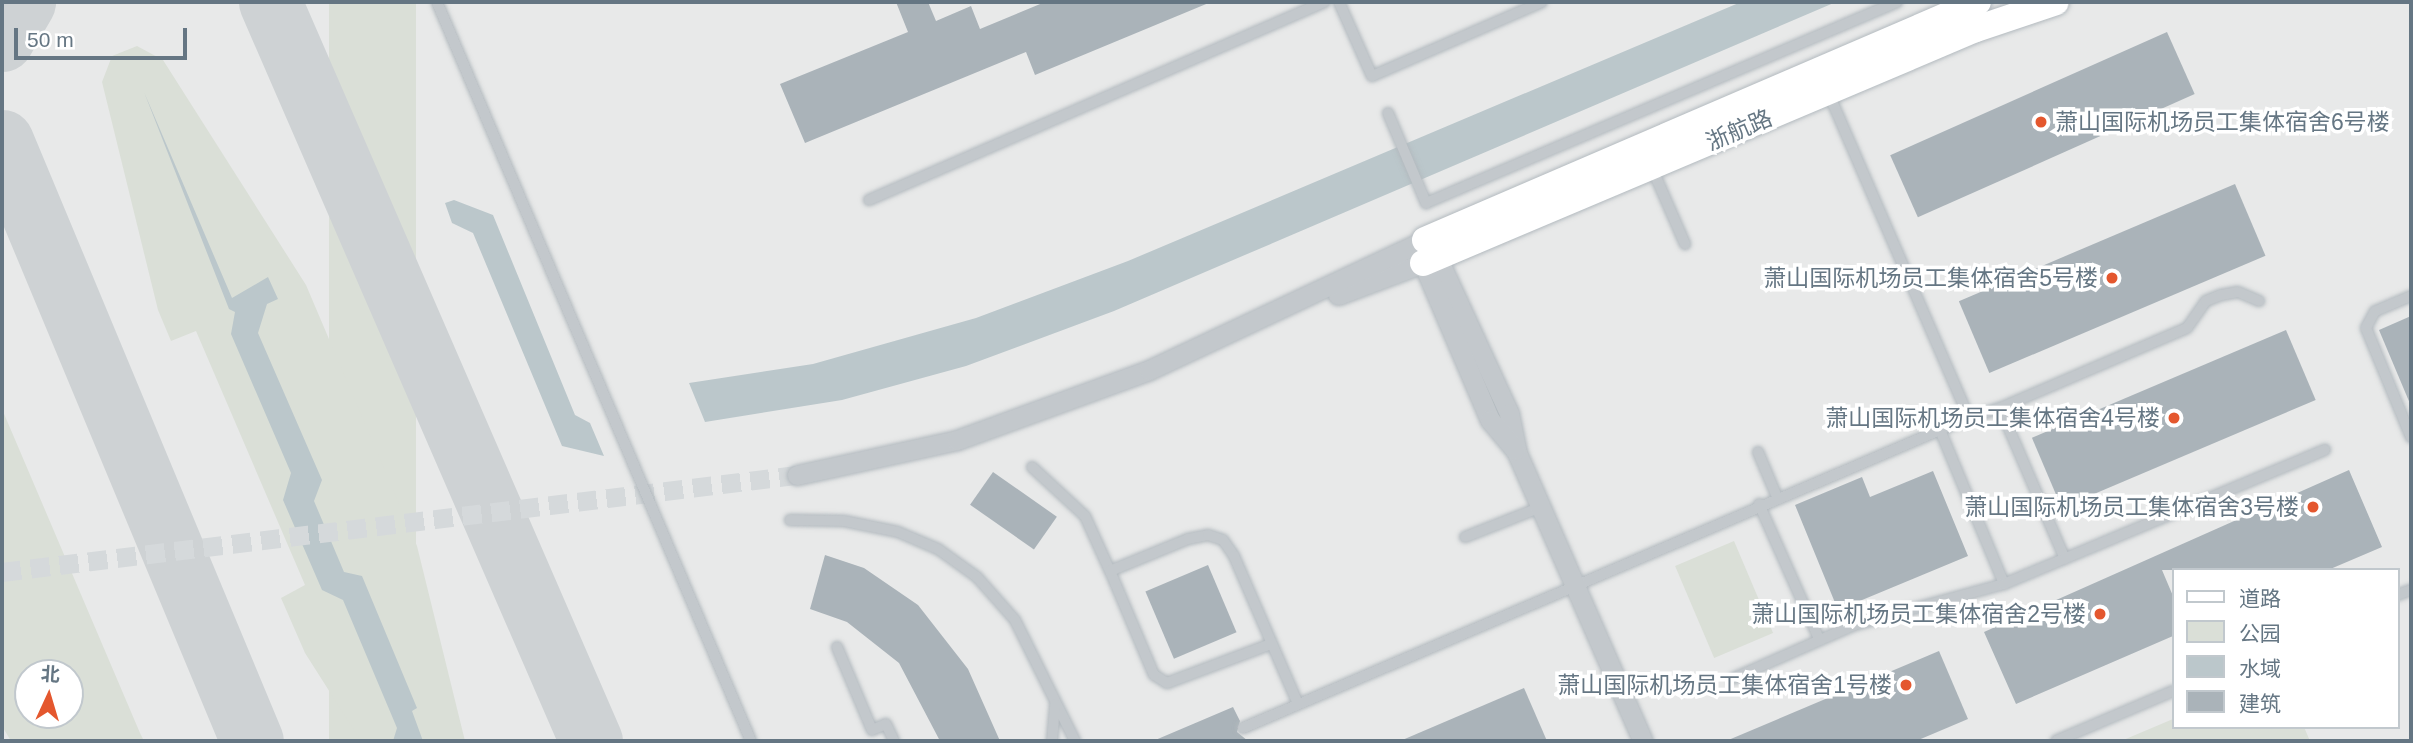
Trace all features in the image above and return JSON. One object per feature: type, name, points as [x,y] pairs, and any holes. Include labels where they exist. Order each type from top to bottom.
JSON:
[{"type":"street","name":"浙航路","points":[[1430,253],[1978,2]]},
{"type":"street","name":"浙航路","points":[[1430,253],[1652,167],[1828,92],[2056,2]]},
{"type":"street","points":[[797,475],[957,440],[1149,370],[1251,325],[1430,253],[1490,420],[1517,453],[1643,741]]},
{"type":"lane","points":[[437,2],[751,741]]},
{"type":"lane","points":[[869,200],[1325,2]]},
{"type":"lane","points":[[1339,2],[1371,76],[1542,2]]},
{"type":"lane","points":[[1388,113],[1426,203],[1896,2]]},
{"type":"lane","points":[[1828,92],[1969,418]]},
{"type":"lane","points":[[1652,167],[1685,244]]},
{"type":"lane","points":[[1243,728],[1759,504],[1969,418],[2000,408],[2187,328],[2206,302],[2221,295],[2238,292],[2259,301]]},
{"type":"lane","points":[[2411,296],[2375,311],[2366,328],[2411,436]]},
{"type":"lane","points":[[2000,408],[2065,559]]},
{"type":"lane","points":[[1940,430],[2004,584]]},
{"type":"lane","points":[[1734,678],[1854,625],[2004,584],[2325,450]]},
{"type":"lane","points":[[1758,453],[1777,497]]},
{"type":"lane","points":[[1032,467],[1086,516],[1154,675],[1167,683],[1270,644]]},
{"type":"lane","points":[[1759,504],[1819,639]]},
{"type":"lane","points":[[1465,537],[1541,506]]},
{"type":"lane","points":[[790,520],[885,529],[938,549],[977,577],[1015,620],[1075,741]]},
{"type":"lane","points":[[1110,571],[1188,539],[1208,534],[1223,540],[1298,704]]},
{"type":"lane","points":[[837,647],[872,730],[886,724],[894,741]]},
{"type":"lane","points":[[2056,741],[2172,691]]},
{"type":"lane","points":[[1052,741],[1055,700]]},
{"type":"shaded area","points":[[2,2],[2411,2],[2411,741],[2,741]]},
{"type":"green space","points":[[329,2],[416,2],[416,741],[329,741]]},
{"type":"green space","points":[[137,46],[163,60],[306,285],[417,546],[465,741],[361,741],[305,653],[281,598],[305,585],[196,331],[171,341],[158,310],[102,82],[112,56]]},
{"type":"green space","points":[[2,409],[144,741],[11,741],[2,726]]},
{"type":"green space","points":[[1734,541],[1773,633],[1714,658],[1675,566]]},
{"type":"green space","points":[[2172,719],[2172,729],[2305,729],[2310,741],[2121,741]]},
{"type":"water","points":[[1741,2],[1836,2],[1114,311],[966,366],[842,400],[705,422],[689,383],[813,364],[976,318],[1128,261]]},
{"type":"water","points":[[144,92],[232,298],[268,277],[278,299],[267,304],[258,333],[322,480],[314,501],[344,572],[362,576],[417,708],[412,711],[423,741],[393,741],[397,728],[343,600],[322,590],[283,500],[291,473],[231,334],[235,312],[229,309]]},
{"type":"water","points":[[454,200],[493,215],[575,415],[590,423],[604,456],[562,446],[473,233],[452,223],[445,203]]},
{"type":"building","points":[[896,2],[928,2],[936,21],[971,6],[980,29],[1045,2],[1211,2],[1035,75],[1026,52],[805,143],[780,84],[908,32]]},
{"type":"building","name":"萧山国际机场员工集体宿舍6号楼","points":[[2167,32],[2195,94],[1918,217],[1890,155]]},
{"type":"building","name":"萧山国际机场员工集体宿舍5号楼","points":[[2235,184],[2265,256],[1989,373],[1959,301]]},
{"type":"building","points":[[2411,316],[2411,406],[2379,330]]},
{"type":"building","name":"萧山国际机场员工集体宿舍4号楼","points":[[2286,330],[2316,400],[2062,508],[2032,438]]},
{"type":"building","points":[[2349,470],[2382,547],[2333,568],[2162,570],[2172,594],[2172,636],[2016,704],[1984,632]]},
{"type":"building","points":[[1933,471],[1968,556],[1838,610],[1795,505],[1862,477],[1870,497]]},
{"type":"building","points":[[993,472],[1057,517],[1034,550],[970,505]]},
{"type":"building","points":[[825,555],[864,568],[918,605],[968,669],[1000,741],[940,741],[899,663],[847,622],[810,609]]},
{"type":"building","points":[[1208,565],[1237,632],[1174,659],[1145,592]]},
{"type":"building","name":"萧山国际机场员工集体宿舍1号楼","points":[[1939,651],[1968,719],[1916,741],[1726,741]]},
{"type":"building","points":[[1524,688],[1547,741],[1400,741]]},
{"type":"building","points":[[1233,707],[1240,721],[1237,732],[1248,741],[1153,741]]},
{"type":"taxiway","points":[[2,40],[24,2]]},
{"type":"taxiway","points":[[270,2],[591,741]]},
{"type":"taxiway","points":[[2,141],[252,741]]},
{"type":"tunnel","points":[[2,572],[797,475]]},
{"type":"place","name":"萧山国际机场员工集体宿舍6号楼","points":[[2041,122]]},
{"type":"place","name":"萧山国际机场员工集体宿舍5号楼","points":[[2112,278]]},
{"type":"place","name":"萧山国际机场员工集体宿舍4号楼","points":[[2174,418]]},
{"type":"place","name":"萧山国际机场员工集体宿舍3号楼","points":[[2313,507]]},
{"type":"place","name":"萧山国际机场员工集体宿舍2号楼","points":[[2100,614]]},
{"type":"place","name":"萧山国际机场员工集体宿舍1号楼","points":[[1906,685]]}]
